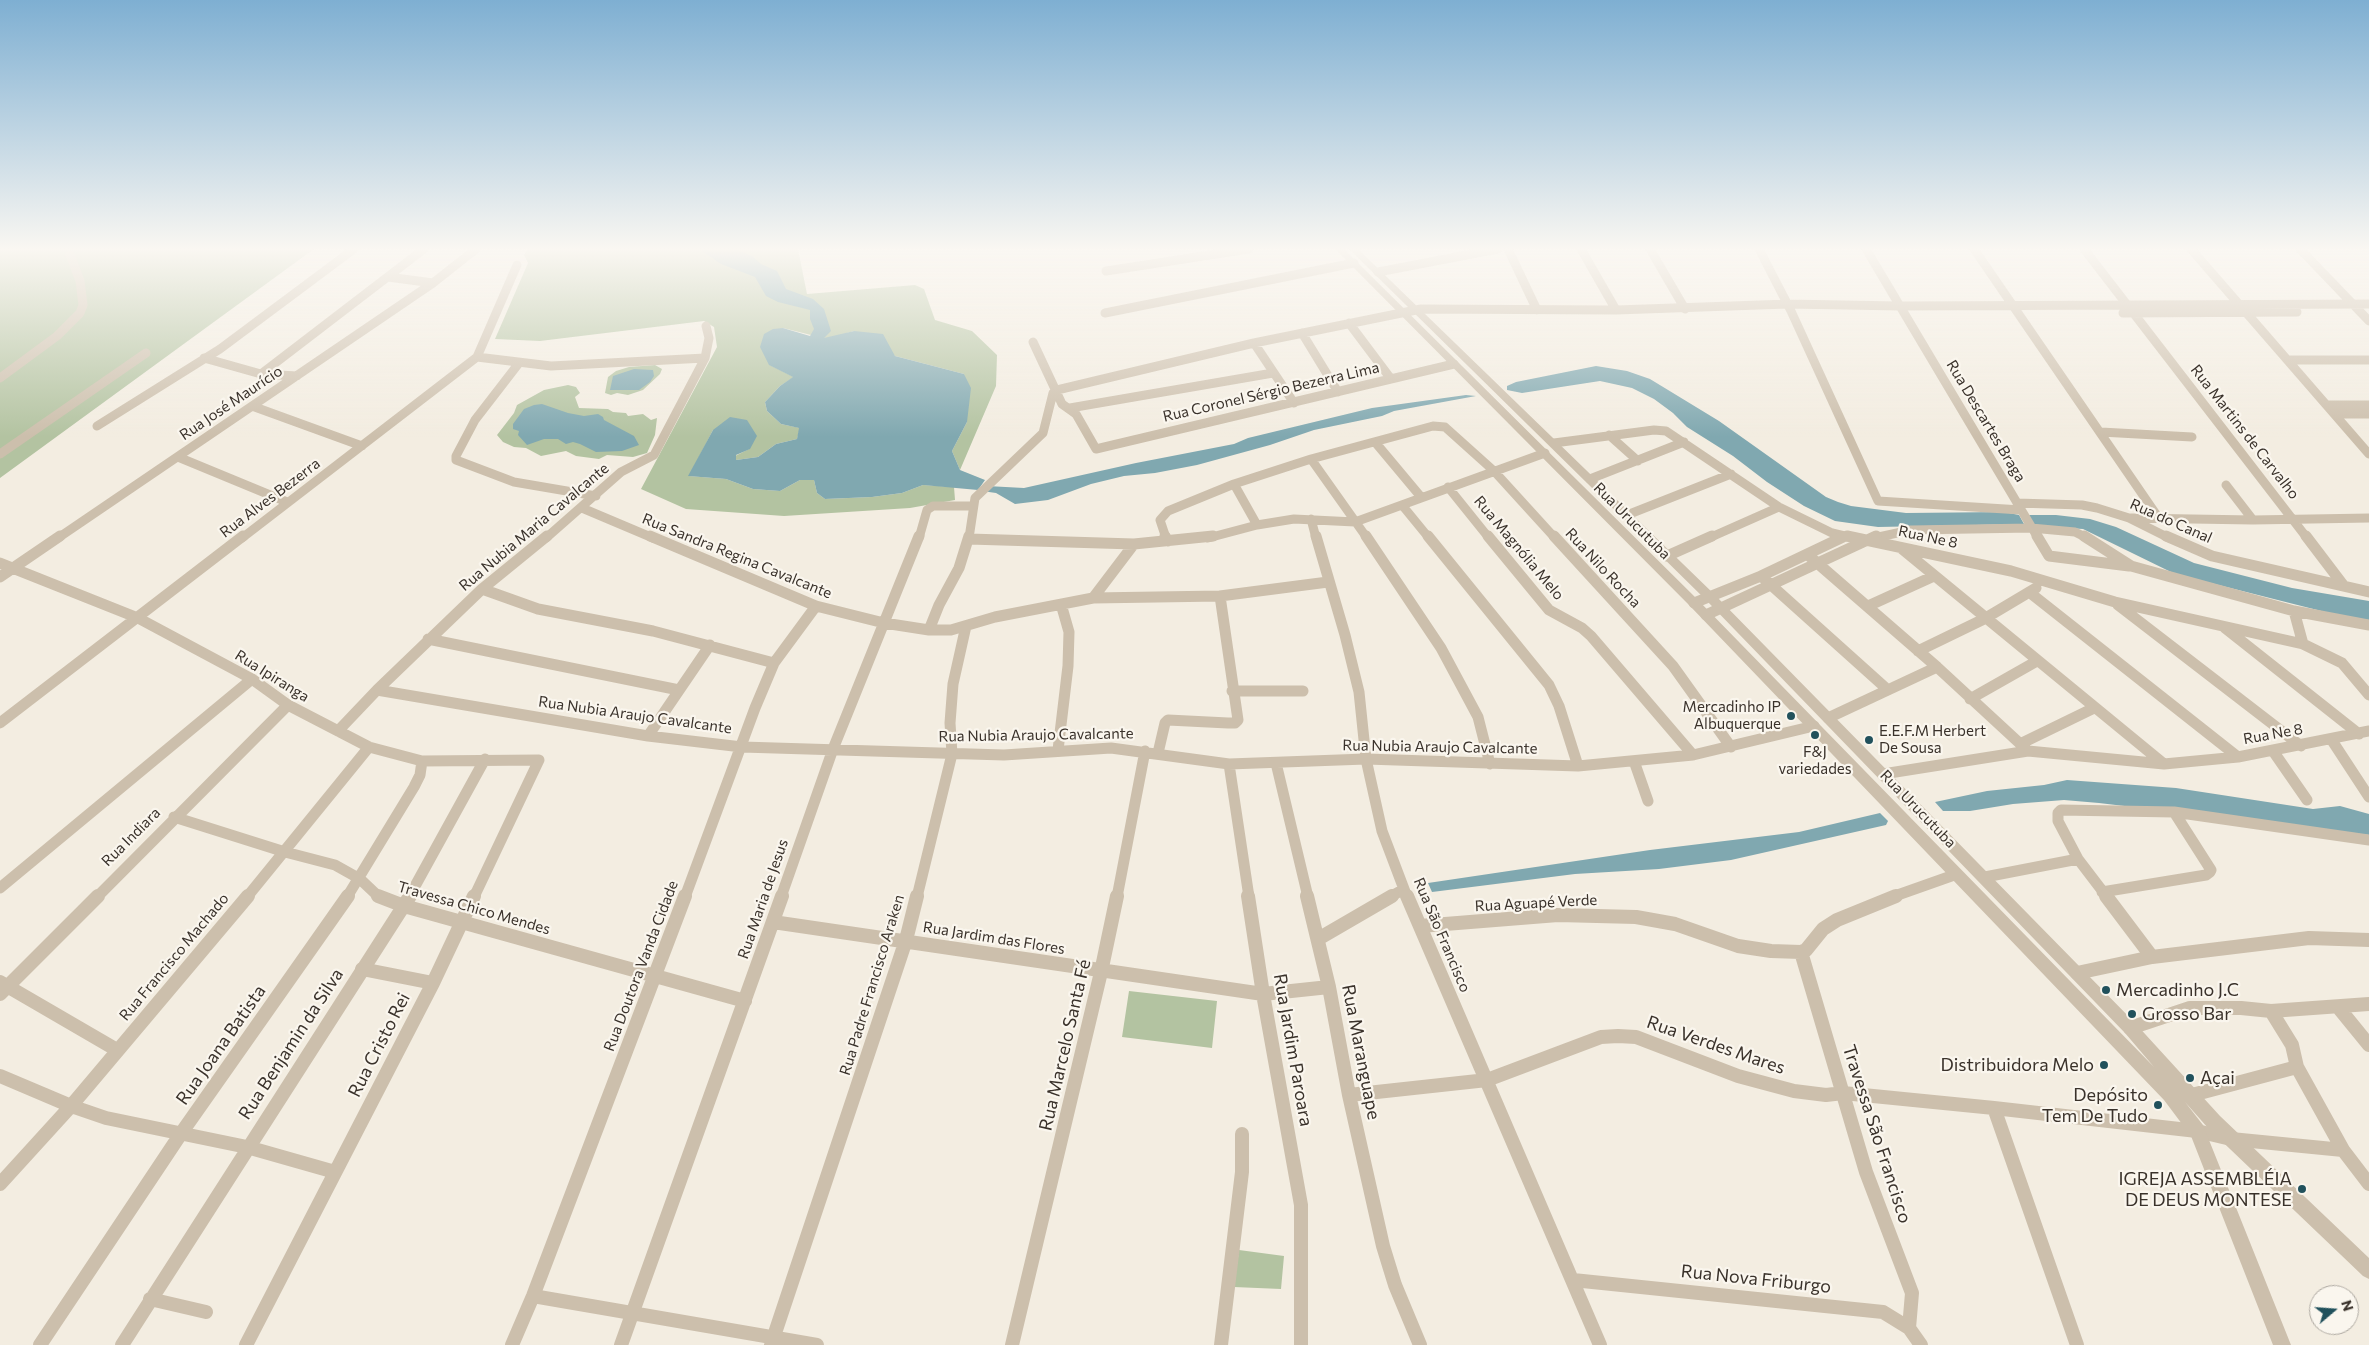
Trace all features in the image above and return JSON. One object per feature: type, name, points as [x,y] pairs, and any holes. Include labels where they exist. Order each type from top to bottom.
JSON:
[{"type":"street","points":[[0,378],[57,336],[80,312]]},
{"type":"street","points":[[97,426],[204,358],[268,312]]},
{"type":"street","points":[[261,374],[342,312]]},
{"type":"street","name":"Rua José Maurício","points":[[0,577],[391,312]]},
{"type":"street","name":"Rua Alves Bezerra","points":[[0,723],[477,357],[497,312]]},
{"type":"street","points":[[1104,313],[1110,312]]},
{"type":"street","points":[[929,630],[939,605],[958,568],[969,539],[973,506],[983,489],[1044,433],[1051,395],[1058,390],[1401,312]]},
{"type":"street","name":"Rua Urucutuba","points":[[1410,312],[1454,364],[1706,615],[2179,1104],[2197,1131],[2282,1345]]},
{"type":"street","name":"Rua Urucutuba","points":[[1411,312],[1554,443],[1720,607],[1985,877],[2130,1028],[2232,1139],[2369,1270]]},
{"type":"street","name":"Rua do Canal","points":[[1792,312],[1878,501],[2019,507],[2082,505],[2129,518],[2179,543],[2212,556],[2369,592]]},
{"type":"street","name":"Rua Descartes Braga","points":[[1904,312],[2030,528],[2049,556],[2131,566]]},
{"type":"street","points":[[2019,312],[2158,517]]},
{"type":"street","name":"Rua Martins de Carvalho","points":[[2134,312],[2344,586]]},
{"type":"street","points":[[2196,312],[2248,314],[2289,312]]},
{"type":"street","points":[[2360,312],[2369,321]]},
{"type":"street","points":[[2248,314],[2369,454]]},
{"type":"street","points":[[1349,323],[1390,379]]},
{"type":"street","name":"Rua Nubia Maria Cavalcante","points":[[338,731],[377,690],[482,589],[582,508],[621,472],[654,455],[705,358],[709,338],[706,326]]},
{"type":"street","points":[[1302,333],[1338,392]]},
{"type":"street","points":[[1033,342],[1058,390],[1062,404],[1070,408],[1273,373]]},
{"type":"street","points":[[1254,344],[1294,403]]},
{"type":"street","points":[[0,454],[146,353]]},
{"type":"street","points":[[477,357],[551,366],[705,358]]},
{"type":"street","points":[[204,358],[261,374],[297,376]]},
{"type":"street","points":[[2288,360],[2369,360]]},
{"type":"street","points":[[519,363],[475,420],[456,456],[456,460],[514,482],[596,496]]},
{"type":"street","name":"Rua Coronel Sérgio Bezerra Lima","points":[[1070,408],[1076,414],[1094,449],[1454,364]]},
{"type":"street","points":[[2327,405],[2369,405]]},
{"type":"street","points":[[252,406],[362,446]]},
{"type":"street","points":[[2335,414],[2369,414]]},
{"type":"street","name":"Rua Nilo Rocha","points":[[1375,442],[1437,425],[1445,427],[1494,471],[1673,666],[1731,747]]},
{"type":"street","name":"Rua Ne 8","points":[[1554,443],[1661,430],[1684,442],[1779,507],[1814,526],[1843,537],[2011,571],[2115,602],[2303,644],[2317,649],[2342,663],[2369,695]]},
{"type":"street","points":[[2101,432],[2192,437]]},
{"type":"street","points":[[1610,435],[1638,461]]},
{"type":"street","points":[[1168,541],[1162,530],[1160,520],[1168,511],[1234,484],[1375,442],[1421,497]]},
{"type":"street","points":[[1590,479],[1684,442]]},
{"type":"street","points":[[969,539],[1134,544],[1206,538],[1257,525],[1311,519],[1355,522],[1448,487],[1545,454]]},
{"type":"street","points":[[178,457],[288,502]]},
{"type":"street","points":[[1311,460],[1441,648],[1478,717],[1490,764]]},
{"type":"street","points":[[1627,515],[1731,474]]},
{"type":"street","points":[[1234,484],[1257,525]]},
{"type":"street","points":[[2226,485],[2253,520]]},
{"type":"street","name":"Rua Magnólia Melo","points":[[1448,487],[1549,610],[1582,628],[1591,636],[1693,755]]},
{"type":"street","points":[[1402,505],[1534,664],[1549,685],[1559,706],[1578,766]]},
{"type":"street","name":"Rua Maria de Jesus","points":[[621,1345],[746,1001],[792,862],[833,750],[917,543],[928,508],[933,506],[973,506]]},
{"type":"street","points":[[1667,556],[1779,507]]},
{"type":"street","name":"Rua Sandra Regina Cavalcante","points":[[582,508],[816,606],[884,623],[929,630],[951,630],[996,617],[1093,598],[1220,596],[1328,582]]},
{"type":"street","points":[[2129,518],[2293,520],[2369,518]]},
{"type":"street","name":"Rua São Francisco","points":[[1311,519],[1345,635],[1359,692],[1366,759],[1382,831],[1404,889],[1600,1345]]},
{"type":"street","points":[[1706,615],[1879,535],[1911,530],[2030,528],[2075,532],[2092,540],[2131,566],[2294,611],[2369,625]]},
{"type":"street","points":[[1694,603],[1711,598],[1761,576],[1843,537]]},
{"type":"street","points":[[1093,598],[1134,544]]},
{"type":"street","points":[[1899,547],[1984,619],[2164,764]]},
{"type":"street","points":[[1808,555],[1938,668],[2024,748],[2094,708]]},
{"type":"street","name":"Rua Ipiranga","points":[[0,564],[138,618],[252,678],[288,705],[369,747],[422,760],[539,760]]},
{"type":"street","points":[[1761,576],[1888,690]]},
{"type":"street","points":[[1868,606],[1934,576]]},
{"type":"street","points":[[1918,651],[1984,619],[2046,582]]},
{"type":"street","points":[[482,589],[538,608],[653,630],[774,664]]},
{"type":"street","points":[[2029,592],[2238,757]]},
{"type":"street","points":[[1220,596],[1232,691],[1303,691]]},
{"type":"street","points":[[2115,602],[2301,746]]},
{"type":"street","points":[[1058,750],[1068,666],[1068,632],[1061,604]]},
{"type":"street","name":"Rua Doutora Vanda Cidade","points":[[512,1345],[533,1296],[742,747],[755,708],[774,664],[816,606]]},
{"type":"street","points":[[2294,611],[2303,644]]},
{"type":"street","points":[[2222,625],[2364,733]]},
{"type":"street","name":"Rua Padre Francisco Araken","points":[[772,1341],[906,940],[952,754],[950,723],[953,684],[966,626]]},
{"type":"street","points":[[428,640],[679,690]]},
{"type":"street","points":[[648,736],[710,645]]},
{"type":"street","points":[[1970,699],[2037,661]]},
{"type":"street","points":[[1828,718],[1938,668]]},
{"type":"street","points":[[0,888],[252,678]]},
{"type":"street","name":"Rua Nubia Araujo Cavalcante","points":[[377,690],[648,736],[742,747],[1004,755],[1110,748],[1152,752],[1229,764],[1366,759],[1578,766],[1693,755],[1814,726]]},
{"type":"street","name":"Rua Marcelo Santa Fé","points":[[1012,1345],[1101,972],[1134,816],[1152,752],[1165,722],[1168,720],[1235,723],[1238,720],[1232,691]]},
{"type":"street","name":"Rua Indiara","points":[[3,988],[288,705]]},
{"type":"street","name":"Rua Ne 8","points":[[1884,774],[2024,748],[2164,764],[2238,757],[2364,733]]},
{"type":"street","points":[[2331,739],[2369,797]]},
{"type":"street","name":"Rua Francisco Machado","points":[[0,1184],[71,1106],[285,852],[369,747]]},
{"type":"street","points":[[2274,751],[2307,800]]},
{"type":"street","name":"Rua Benjamin da Silva","points":[[122,1345],[247,1147],[404,906],[485,759]]},
{"type":"street","name":"Rua Joana Batista","points":[[40,1345],[182,1132],[360,880],[368,861],[420,776],[422,760]]},
{"type":"street","name":"Rua Cristo Rei","points":[[246,1345],[433,983],[461,920],[539,760]]},
{"type":"street","points":[[1634,762],[1648,800]]},
{"type":"street","name":"Rua Maranguape","points":[[1276,763],[1329,987],[1349,1096],[1383,1246],[1395,1285],[1420,1345]]},
{"type":"street","name":"Rua Jardim Paroara","points":[[1229,764],[1263,994],[1301,1206],[1301,1345]]},
{"type":"street","points":[[2152,957],[2078,859],[2058,821],[2058,813],[2066,809],[2174,812],[2369,840]]},
{"type":"street","points":[[2102,892],[2206,875],[2210,872],[2211,870],[2174,812]]},
{"type":"street","name":"Travessa Chico Mendes","points":[[174,817],[285,852],[335,865],[360,880],[380,898],[404,906],[461,920],[746,1001]]},
{"type":"street","points":[[1985,877],[2078,859]]},
{"type":"street","points":[[1801,952],[1806,950],[1823,929],[1836,920],[1878,902],[1957,874]]},
{"type":"street","points":[[1318,939],[1404,889]]},
{"type":"street","name":"Rua Aguapé Verde","points":[[1420,926],[1558,915],[1636,917],[1675,924],[1738,946],[1771,951],[1801,952]]},
{"type":"street","name":"Rua Jardim das Flores","points":[[773,922],[906,940],[1101,972],[1263,994],[1329,987]]},
{"type":"street","points":[[2077,973],[2152,957],[2309,938],[2369,940]]},
{"type":"street","name":"Travessa São Francisco","points":[[1801,952],[1866,1172],[1912,1293],[1908,1328]]},
{"type":"street","points":[[362,969],[433,983]]},
{"type":"street","points":[[3,988],[117,1050]]},
{"type":"street","points":[[2130,1028],[2190,1008],[2241,1008],[2271,1011],[2369,1004]]},
{"type":"street","points":[[2338,1007],[2369,1045]]},
{"type":"street","points":[[2271,1011],[2292,1045],[2297,1067],[2343,1150],[2369,1184]]},
{"type":"street","name":"Rua Verdes Mares","points":[[1349,1096],[1487,1080],[1601,1037],[1618,1036],[1636,1037],[1738,1076],[1794,1091],[1826,1095],[1843,1093],[1994,1108],[2197,1131],[2232,1139]]},
{"type":"street","points":[[2192,1095],[2297,1067]]},
{"type":"street","points":[[0,1076],[71,1106],[106,1118],[182,1132],[247,1147],[335,1172]]},
{"type":"street","points":[[1994,1108],[2077,1345]]},
{"type":"street","points":[[1221,1345],[1242,1172],[1242,1134]]},
{"type":"street","points":[[2232,1139],[2343,1150]]},
{"type":"street","name":"Rua Nova Friburgo","points":[[1573,1280],[1883,1312],[1908,1328],[1921,1345]]},
{"type":"street","points":[[533,1296],[633,1313],[772,1341],[817,1345]]},
{"type":"street","points":[[150,1299],[206,1312]]},
{"type":"green space","points":[[0,312],[228,312],[0,478]]},
{"type":"green space","points":[[507,312],[932,312],[935,320],[972,331],[997,355],[996,386],[960,470],[952,451],[967,422],[964,374],[895,356],[854,331],[827,339],[783,328],[770,365],[794,377],[780,386],[765,402],[767,411],[781,424],[800,428],[797,439],[776,444],[758,457],[736,460],[735,456],[749,449],[713,430],[689,476],[726,479],[753,489],[780,491],[800,480],[814,480],[817,493],[825,499],[872,497],[902,493],[923,485],[954,487],[955,500],[910,508],[784,516],[686,509],[641,489],[717,347],[714,327],[704,321],[540,341],[495,339]]},
{"type":"green space","points":[[655,365],[662,369],[660,374],[643,390],[628,395],[605,393],[608,377],[616,371],[629,367]]},
{"type":"green space","points":[[568,385],[576,387],[580,393],[575,397],[579,408],[608,409],[613,412],[626,413],[628,416],[643,414],[651,420],[657,418],[655,435],[647,453],[633,457],[607,455],[599,459],[576,456],[566,451],[541,456],[526,448],[514,447],[503,442],[497,435],[514,413],[517,405],[544,390]]},
{"type":"green space","points":[[1129,991],[1217,1001],[1212,1048],[1122,1037]]},
{"type":"green space","points":[[1239,1250],[1284,1256],[1281,1289],[1234,1287]]},
{"type":"water","points":[[810,312],[825,312],[831,331],[824,338],[854,331],[883,334],[895,356],[964,374],[971,388],[967,422],[952,451],[960,470],[985,480],[978,490],[923,485],[902,493],[872,497],[825,499],[817,493],[814,480],[800,480],[780,491],[753,489],[726,479],[688,476],[713,430],[730,417],[747,420],[757,436],[750,449],[736,455],[736,460],[758,457],[776,444],[797,439],[799,428],[781,424],[767,411],[765,402],[780,386],[793,377],[769,365],[760,347],[764,334],[773,329],[783,328],[810,336],[814,329],[810,319]]},
{"type":"water","points":[[1596,366],[1627,371],[1650,379],[1719,421],[1826,497],[1838,502],[1851,506],[1906,513],[2004,512],[2019,515],[2024,524],[1878,527],[1835,521],[1804,506],[1767,482],[1733,456],[1687,427],[1673,413],[1654,399],[1632,388],[1600,381],[1522,393],[1507,390],[1507,386],[1516,382]]},
{"type":"water","points":[[634,369],[653,370],[654,376],[650,382],[639,390],[610,390],[613,376]]},
{"type":"water","points":[[1466,395],[1476,396],[1394,411],[1382,416],[1314,430],[1270,445],[1197,465],[1155,473],[1124,476],[1091,484],[1048,500],[1015,504],[996,493],[982,491],[987,486],[1024,488],[1136,463],[1234,444],[1248,438],[1372,408]]},
{"type":"water","points":[[542,404],[568,413],[584,416],[598,414],[604,420],[634,436],[639,445],[622,451],[596,452],[580,444],[573,442],[566,444],[558,439],[544,439],[527,445],[518,435],[519,431],[513,429],[513,424],[524,409]]},
{"type":"water","points":[[2029,515],[2056,515],[2090,519],[2116,527],[2194,563],[2292,588],[2369,601],[2369,620],[2345,617],[2175,574],[2083,529],[2034,526]]},
{"type":"water","points":[[2067,780],[2176,788],[2313,809],[2340,806],[2369,814],[2369,835],[2064,800],[2013,804],[1970,811],[1943,811],[1935,802],[1987,791],[2044,785]]},
{"type":"water","points":[[1880,813],[1888,821],[1886,825],[1731,860],[1659,869],[1575,874],[1432,892],[1428,883],[1650,850],[1799,832]]},
{"type":"place","name":"Mercadinho IP Albuquerque","points":[[1791,716]]},
{"type":"place","name":"F&J variedades","points":[[1815,735]]},
{"type":"place","name":"E.E.F.M Herbert De Sousa","points":[[1869,740]]},
{"type":"place","name":"Mercadinho J.C","points":[[2106,990]]},
{"type":"place","name":"Grosso Bar","points":[[2132,1014]]},
{"type":"place","name":"Distribuidora Melo","points":[[2104,1065]]},
{"type":"place","name":"Açai","points":[[2190,1078]]},
{"type":"place","name":"Depósito Tem De Tudo","points":[[2158,1105]]},
{"type":"place","name":"IGREJA ASSEMBLÉIA DE DEUS MONTESE","points":[[2302,1189]]}]
